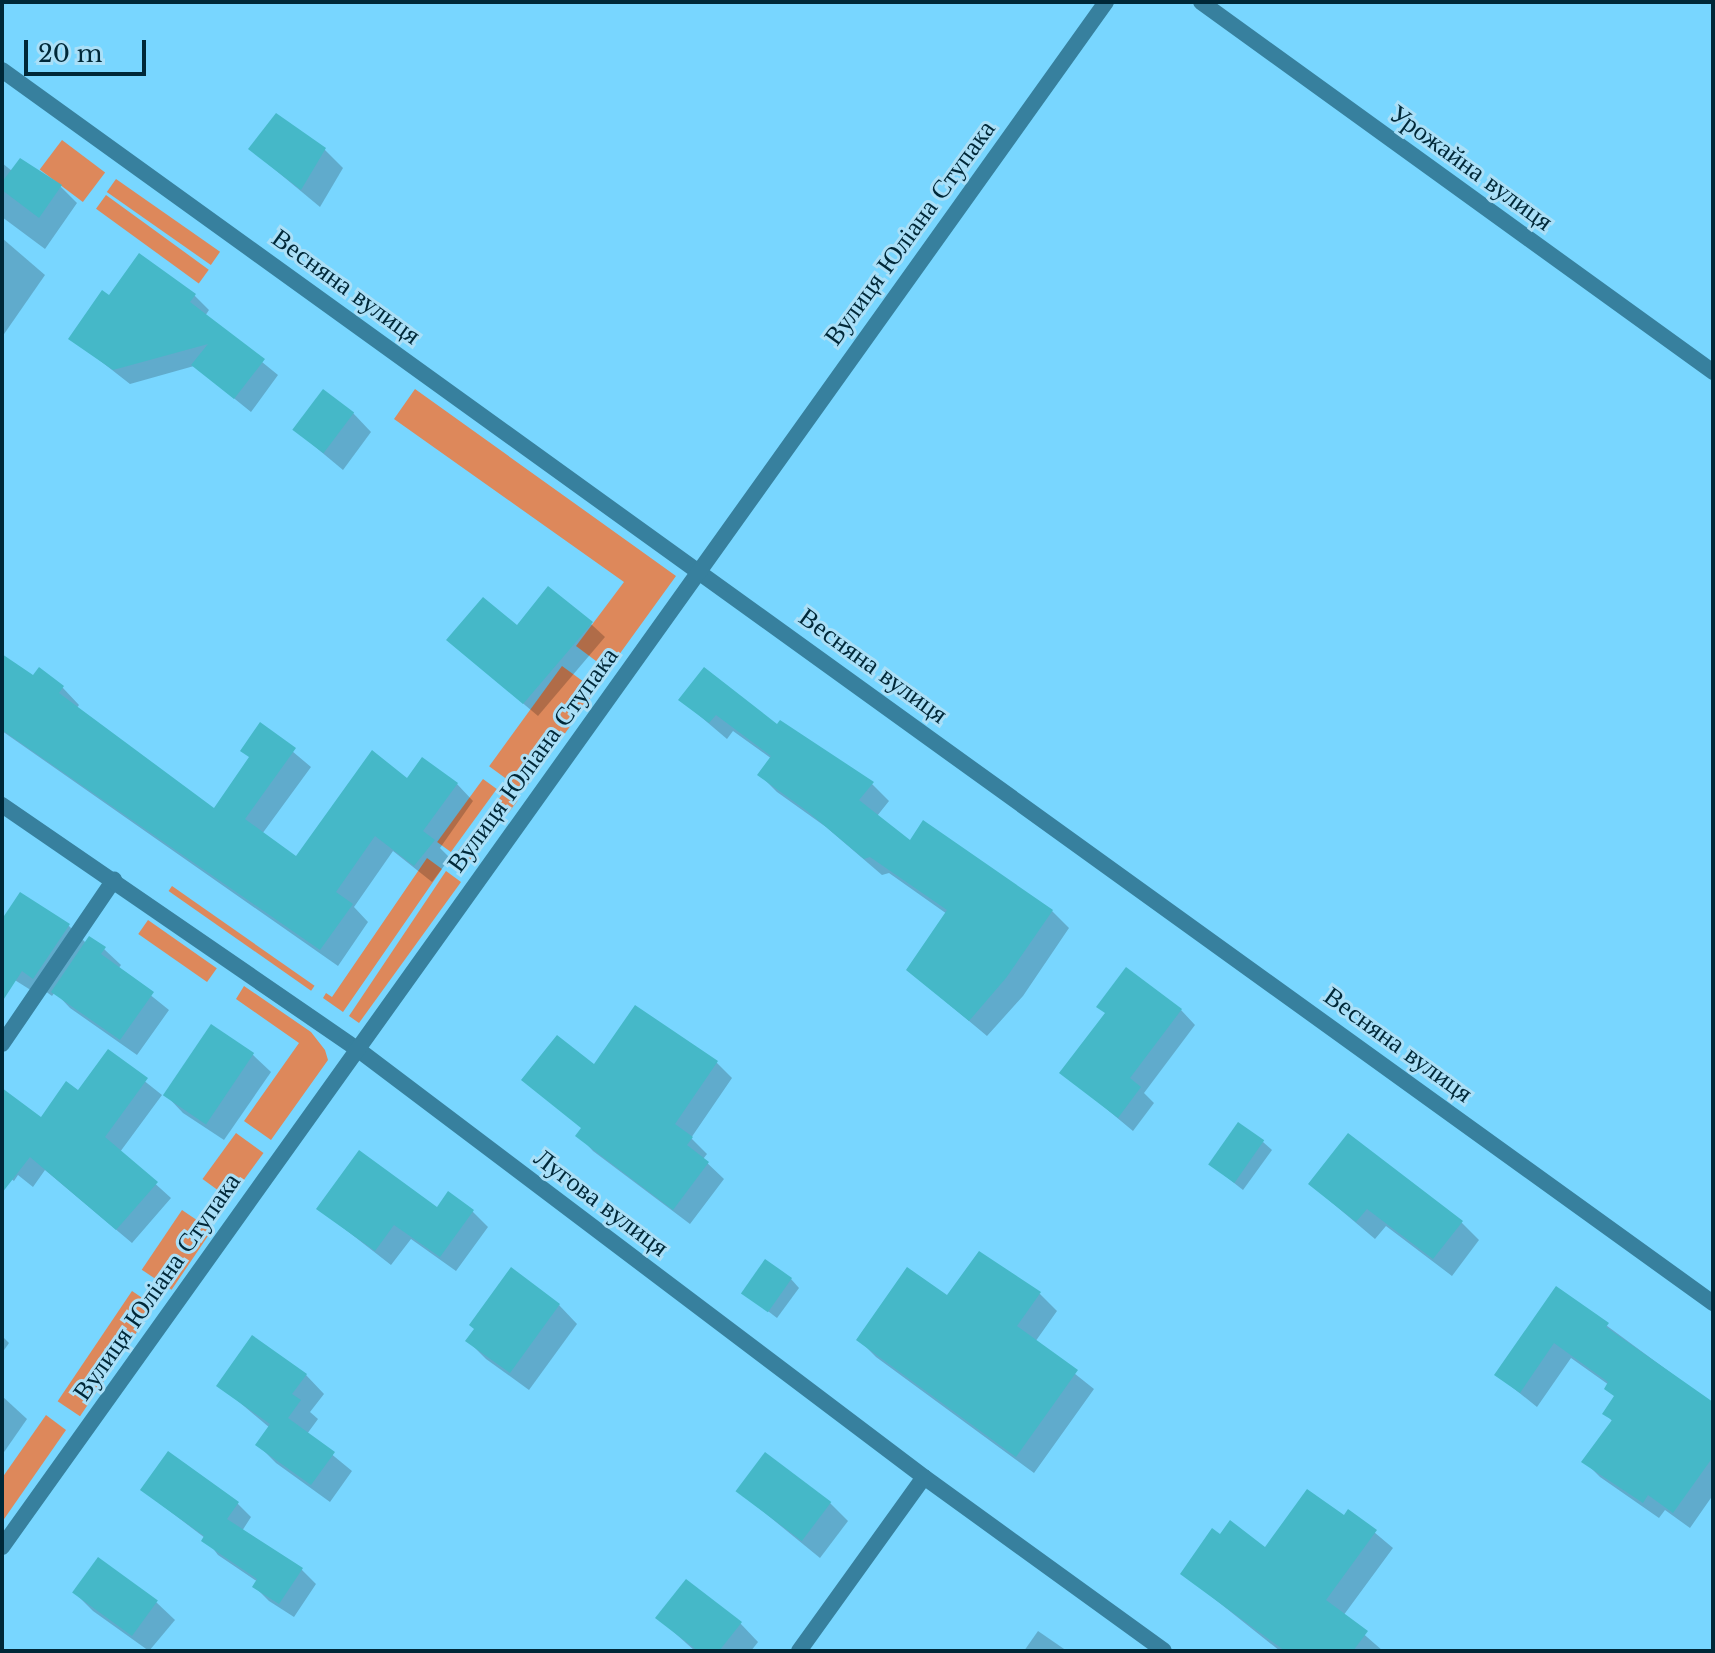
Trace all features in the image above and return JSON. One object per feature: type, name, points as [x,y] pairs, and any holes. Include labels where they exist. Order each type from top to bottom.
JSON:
[{"type":"street","name":"Вулиця Юліана Ступака","points":[[2,1547],[1106,2]]},
{"type":"street","name":"Урожайна вулиця","points":[[1201,2],[1713,372]]},
{"type":"street","name":"Весняна вулиця","points":[[2,70],[699,569],[1713,1303]]},
{"type":"street","name":"Лугова вулиця","points":[[2,805],[356,1048],[924,1477],[1164,1651]]},
{"type":"street","points":[[2,1044],[114,880]]},
{"type":"street","points":[[799,1651],[924,1477]]},
{"type":"shaded area","points":[[62,140],[105,172],[83,202],[40,170]]},
{"type":"shaded area","points":[[116,179],[220,252],[211,265],[107,192]]},
{"type":"shaded area","points":[[106,195],[209,270],[199,283],[96,209]]},
{"type":"shaded area","points":[[415,389],[676,576],[608,670],[576,646],[624,582],[394,419]]},
{"type":"shaded area","points":[[562,666],[596,691],[523,791],[489,766]]},
{"type":"shaded area","points":[[483,779],[497,789],[451,852],[437,842]]},
{"type":"shaded area","points":[[505,791],[518,801],[468,864],[456,854]]},
{"type":"shaded area","points":[[427,858],[442,869],[343,1012],[323,998],[326,993],[332,997]]},
{"type":"shaded area","points":[[446,871],[461,882],[359,1023],[349,1016]]},
{"type":"shaded area","points":[[172,886],[315,986],[311,991],[169,891]]},
{"type":"shaded area","points":[[148,920],[217,968],[207,982],[138,934]]},
{"type":"shaded area","points":[[244,986],[311,1032],[325,1050],[328,1060],[271,1140],[244,1121],[299,1043],[236,999]]},
{"type":"shaded area","points":[[236,1133],[264,1153],[230,1199],[202,1179]]},
{"type":"shaded area","points":[[182,1210],[212,1230],[172,1290],[142,1270]]},
{"type":"shaded area","points":[[132,1291],[154,1306],[80,1416],[58,1401]]},
{"type":"shaded area","points":[[46,1415],[66,1430],[2,1522],[2,1478]]},
{"type":"building","points":[[276,113],[326,148],[301,190],[248,149]]},
{"type":"building","points":[[20,158],[62,185],[39,218],[2,190],[2,182]]},
{"type":"building","points":[[139,253],[196,294],[190,302],[265,359],[234,399],[191,365],[208,344],[113,370],[68,339],[102,290],[109,295]]},
{"type":"building","points":[[323,389],[354,412],[323,453],[292,430]]},
{"type":"building","points":[[548,586],[593,622],[523,704],[446,640],[483,597],[517,625]]},
{"type":"building","points":[[2,654],[33,675],[39,667],[64,686],[59,693],[214,808],[249,757],[240,751],[260,722],[296,748],[245,819],[296,856],[372,750],[407,778],[422,757],[458,783],[423,831],[435,840],[414,866],[375,836],[336,892],[353,904],[320,950],[2,730]]},
{"type":"building","points":[[704,667],[777,724],[780,720],[874,782],[859,800],[910,840],[923,820],[1053,910],[1006,978],[969,1021],[906,970],[947,910],[870,857],[864,859],[807,811],[757,775],[771,756],[716,715],[709,723],[678,700]]},
{"type":"building","points":[[20,892],[70,924],[33,979],[22,971],[2,1002],[2,919]]},
{"type":"building","points":[[89,936],[106,947],[101,954],[154,992],[120,1040],[51,992]]},
{"type":"building","points":[[1126,967],[1182,1009],[1130,1078],[1141,1087],[1118,1118],[1059,1073],[1105,1013],[1096,1007]]},
{"type":"building","points":[[635,1005],[718,1061],[675,1124],[693,1137],[687,1145],[709,1162],[673,1210],[575,1136],[581,1128],[521,1080],[557,1035],[594,1064]]},
{"type":"building","points":[[211,1024],[254,1053],[206,1124],[163,1095]]},
{"type":"building","points":[[108,1049],[148,1078],[105,1137],[158,1182],[116,1230],[30,1157],[2,1193],[2,1088],[41,1117],[66,1081],[78,1090]]},
{"type":"building","points":[[1238,1122],[1264,1140],[1234,1183],[1208,1165]]},
{"type":"building","points":[[1348,1133],[1463,1221],[1433,1259],[1367,1209],[1356,1222],[1308,1184]]},
{"type":"building","points":[[359,1150],[437,1207],[448,1191],[474,1210],[440,1257],[394,1225],[375,1251],[316,1209]]},
{"type":"building","points":[[979,1251],[1041,1292],[1017,1326],[1078,1370],[1016,1457],[856,1340],[907,1267],[947,1295]]},
{"type":"building","points":[[765,1259],[792,1278],[768,1312],[741,1293]]},
{"type":"building","points":[[511,1267],[560,1304],[510,1373],[465,1341],[474,1329],[469,1325]]},
{"type":"building","points":[[1556,1286],[1609,1323],[1606,1327],[1713,1402],[1713,1457],[1673,1513],[1648,1495],[1643,1503],[1581,1462],[1612,1420],[1602,1414],[1614,1396],[1604,1389],[1608,1382],[1554,1343],[1520,1393],[1494,1375]]},
{"type":"building","points":[[252,1335],[307,1374],[292,1394],[301,1400],[288,1418],[335,1452],[311,1485],[255,1445],[270,1424],[216,1386]]},
{"type":"building","points":[[168,1451],[239,1502],[227,1519],[303,1568],[279,1604],[252,1587],[257,1579],[201,1541],[204,1536],[140,1490]]},
{"type":"building","points":[[765,1452],[831,1502],[802,1541],[736,1491]]},
{"type":"building","points":[[1307,1489],[1344,1515],[1348,1509],[1377,1530],[1326,1600],[1368,1631],[1353,1651],[1285,1651],[1180,1574],[1212,1528],[1220,1534],[1230,1520],[1265,1547]]},
{"type":"building","points":[[98,1557],[158,1600],[132,1636],[72,1593]]},
{"type":"building","points":[[686,1579],[742,1622],[719,1651],[698,1651],[655,1618]]}]
